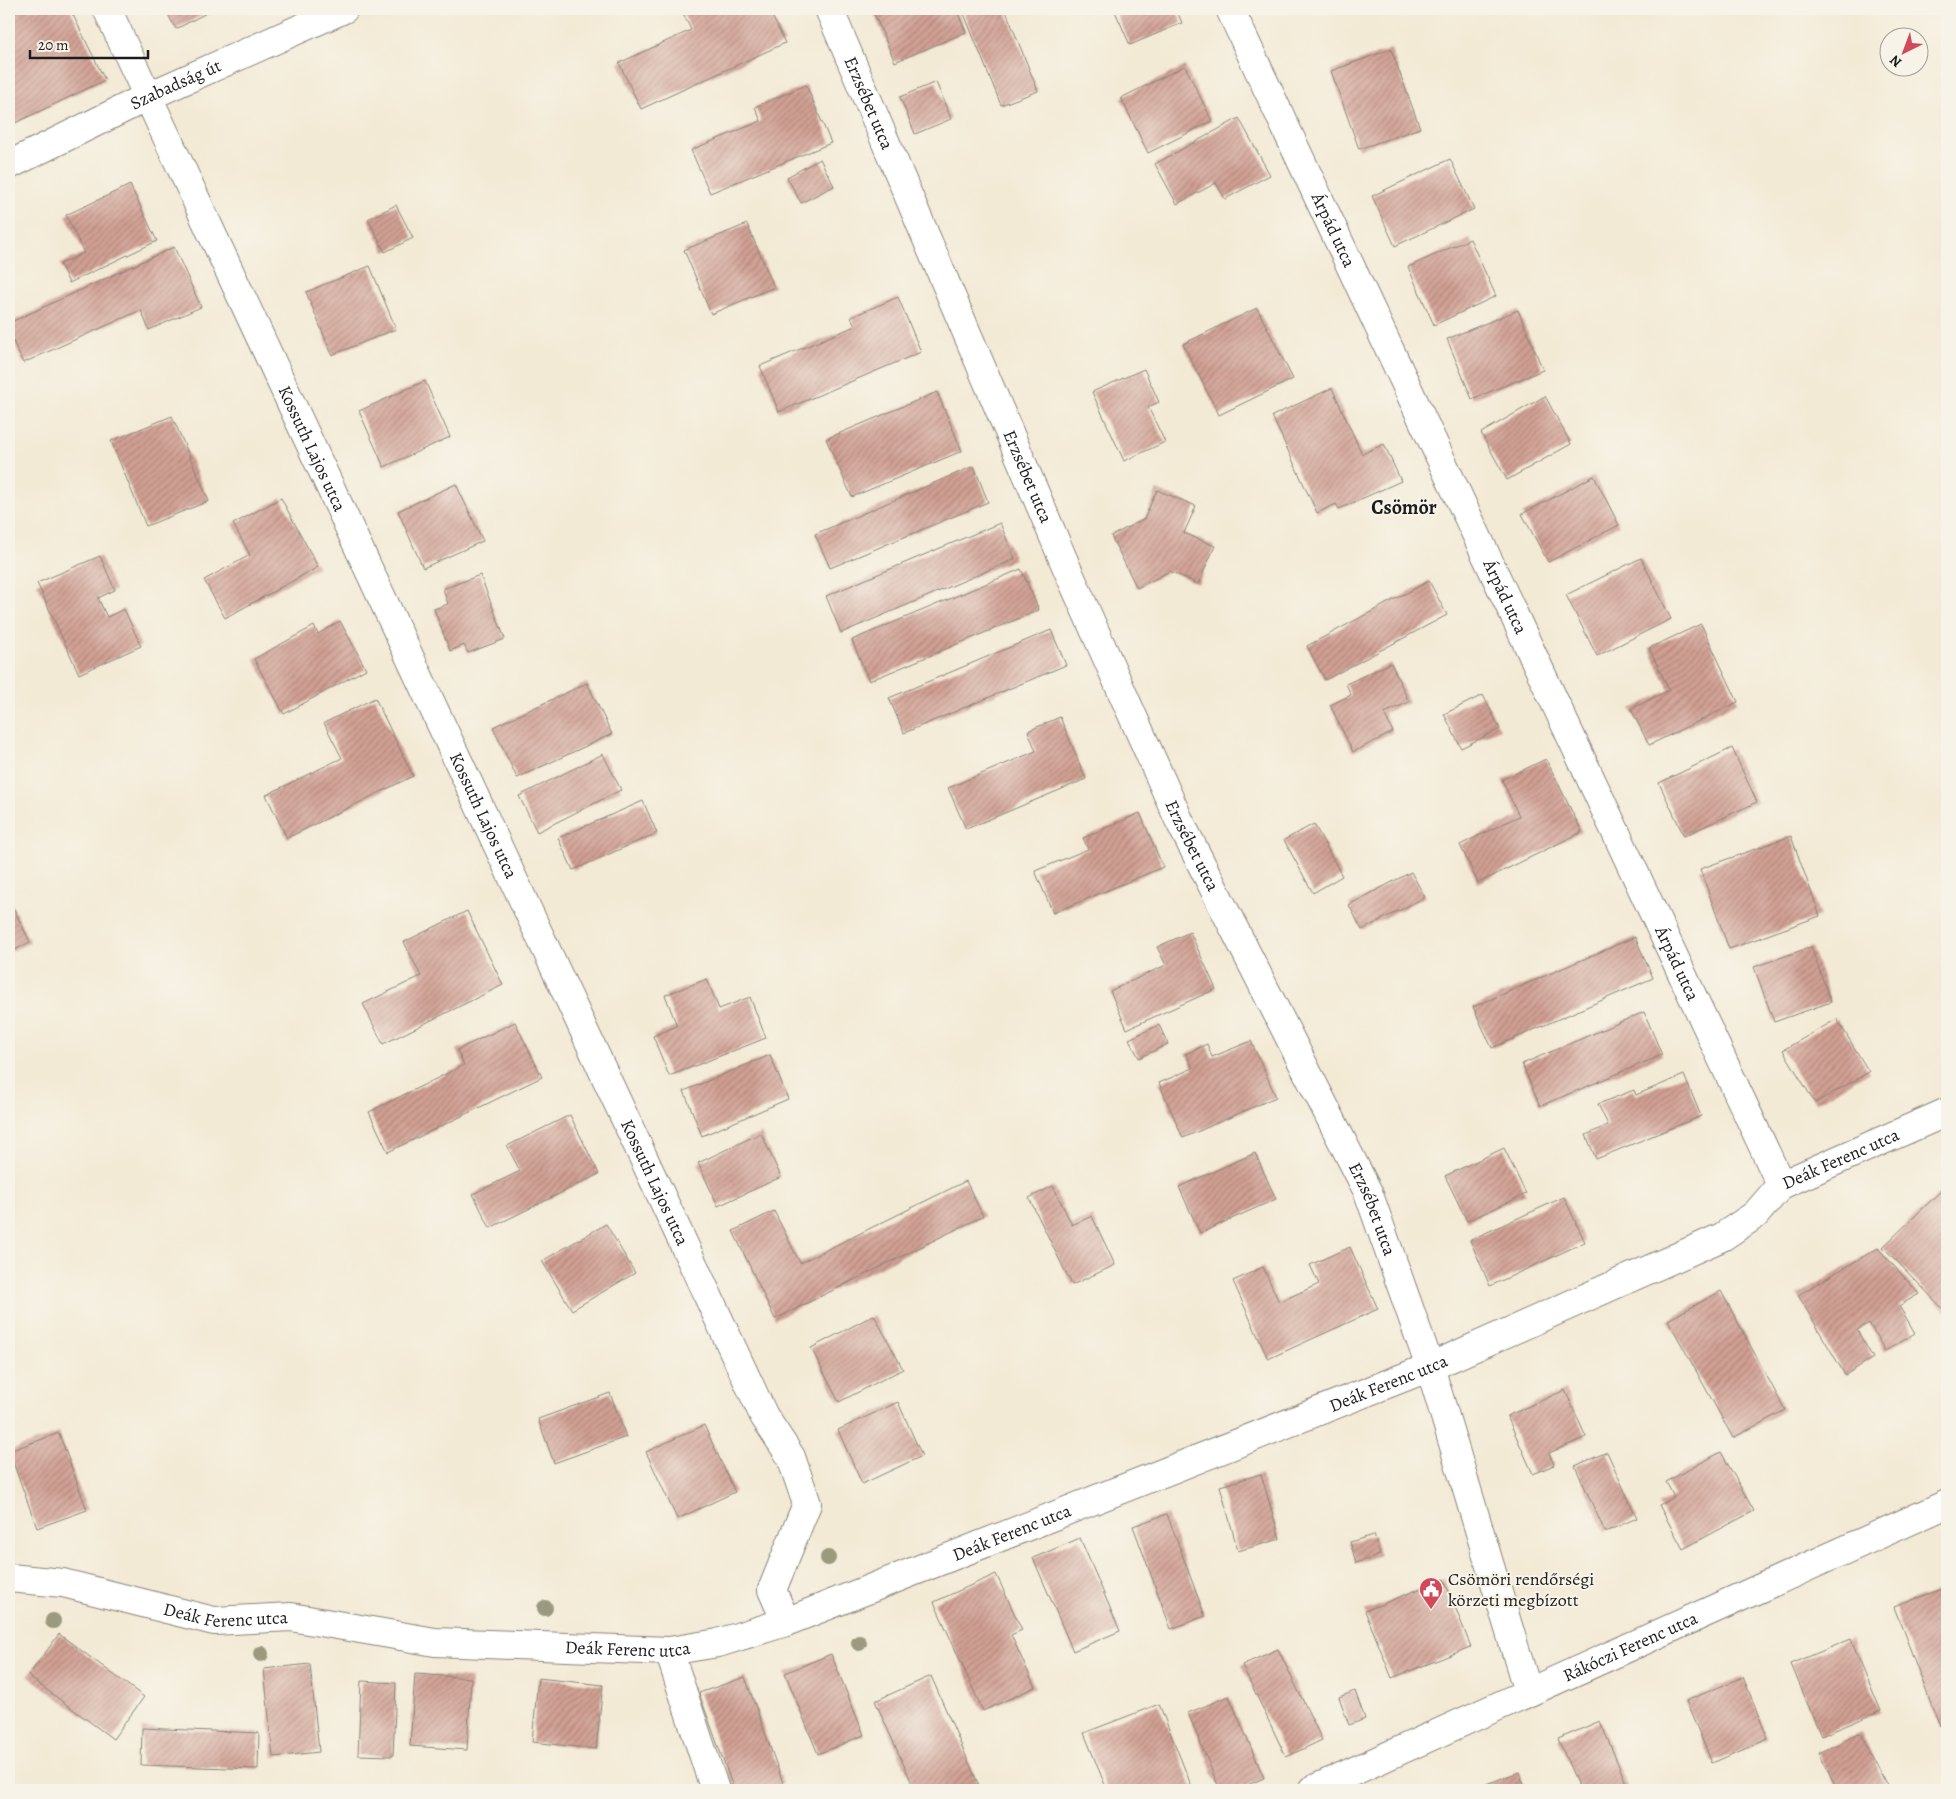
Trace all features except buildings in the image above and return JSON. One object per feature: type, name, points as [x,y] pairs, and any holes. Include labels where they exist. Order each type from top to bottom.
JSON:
[{"type":"street","name":"Kossuth Lajos utca","points":[[106,9],[149,96],[764,1416],[791,1457],[807,1504],[772,1590],[786,1622]]},
{"type":"street","name":"Szabadság út","points":[[9,165],[149,96],[344,9]]},
{"type":"street","name":"Erzsébet utca","points":[[829,9],[1069,573],[1180,820],[1368,1192],[1430,1367],[1528,1692]]},
{"type":"street","name":"Árpád utca","points":[[1230,9],[1780,1185]]},
{"type":"street","name":"Deák Ferenc utca","points":[[9,1578],[63,1583],[214,1621],[292,1617],[435,1642],[669,1651],[718,1643],[786,1622],[1430,1367],[1722,1237],[1755,1215],[1780,1185],[1947,1112]]},
{"type":"street","name":"Rákóczi Ferenc utca","points":[[1312,1790],[1947,1504]]},
{"type":"street","points":[[669,1651],[715,1790]]},
{"type":"place","name":"Csömöri rendőrségi körzeti megbízott","points":[[1431,1610]]},
{"type":"district","name":"Csömör","points":[[1404,507]]}]
